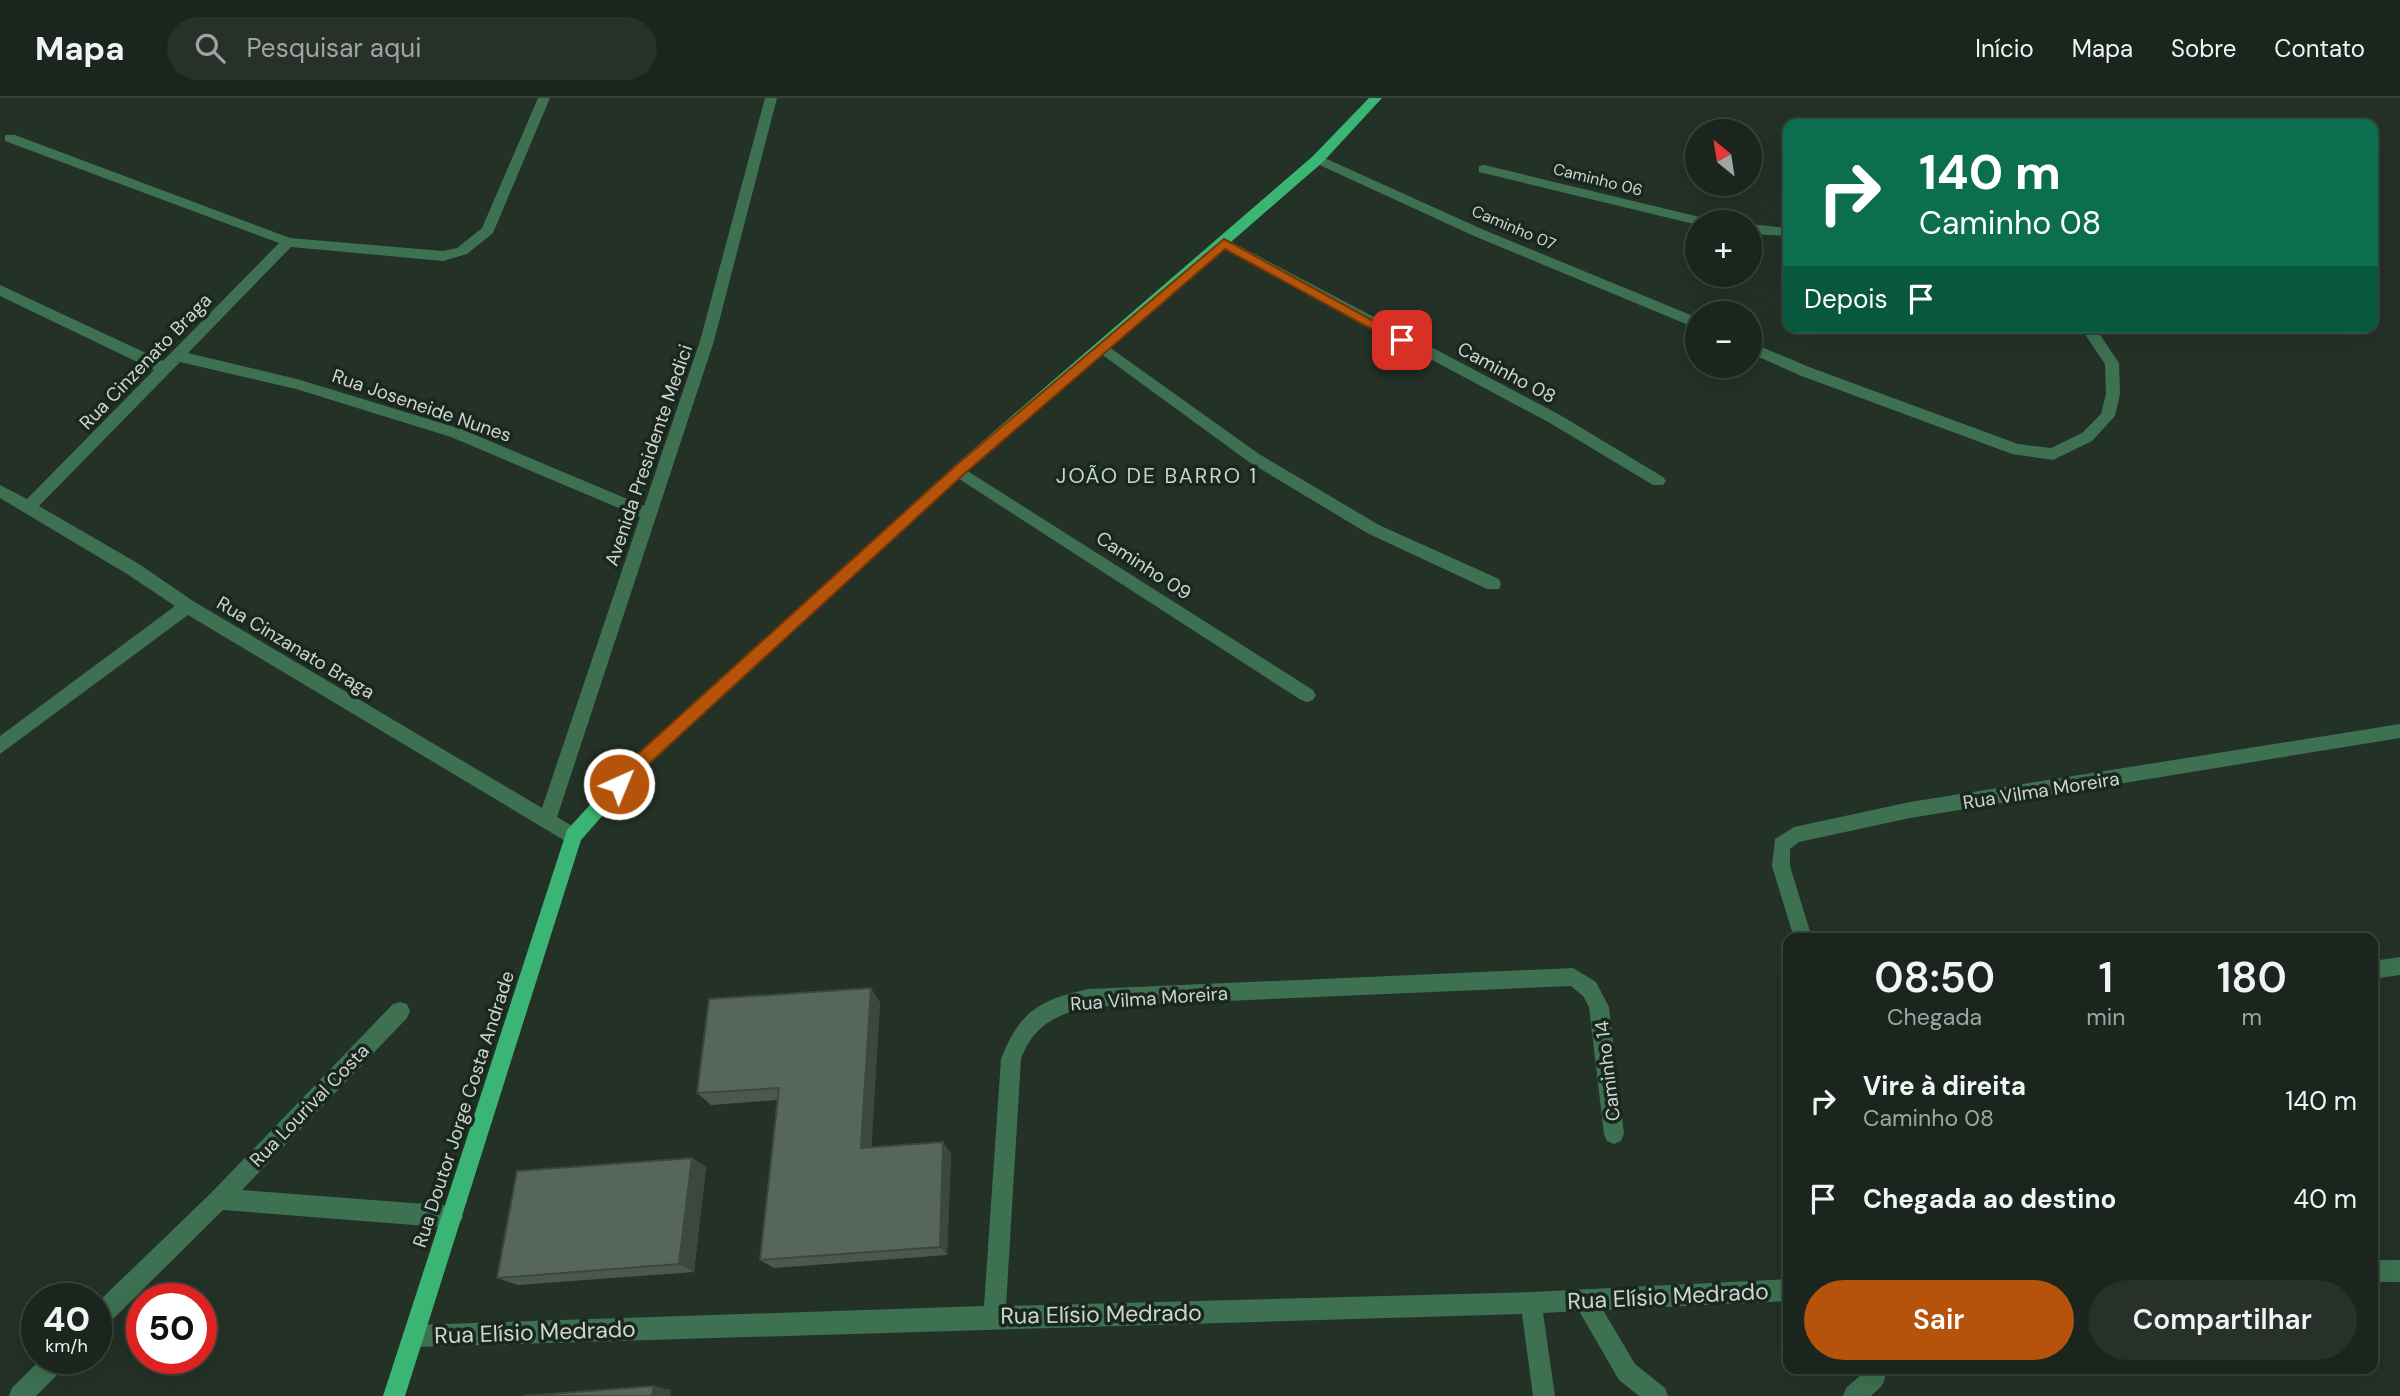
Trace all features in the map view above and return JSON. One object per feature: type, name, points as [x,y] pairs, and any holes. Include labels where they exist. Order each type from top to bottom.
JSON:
[{"type":"main road","points":[[573,836],[635,767],[958,471],[1318,159],[1376,98]]},
{"type":"main road","name":"Rua Doutor Jorge Costa Andrade","points":[[394,1396],[558,890],[573,836]]},
{"type":"street","points":[[10,138],[288,242],[443,256],[462,251],[488,230],[544,98]]},
{"type":"street","name":"Avenida Presidente Medici","points":[[547,820],[706,341],[771,98]]},
{"type":"street","name":"Caminho 07","points":[[1318,159],[1479,233],[1685,319]]},
{"type":"street","name":"Caminho 06","points":[[1484,169],[1685,217]]},
{"type":"street","points":[[1762,230],[1783,232]]},
{"type":"street","name":"Rua Cinzenato Braga","points":[[29,507],[288,242]]},
{"type":"street","name":"Caminho 08","points":[[1224,243],[1555,419],[1658,481]]},
{"type":"street","points":[[0,290],[164,368]]},
{"type":"street","points":[[1762,353],[2017,450],[2053,454],[2087,437],[2108,416],[2113,394],[2112,363],[2091,333]]},
{"type":"street","points":[[1102,347],[1254,458],[1373,529],[1493,584]]},
{"type":"street","name":"Rua Joseneide Nunes","points":[[177,356],[297,384],[456,433],[648,514]]},
{"type":"street","name":"Caminho 09","points":[[958,471],[1307,695]]},
{"type":"street","name":"Rua Cinzanato Braga","points":[[0,491],[573,836]]},
{"type":"street","points":[[0,746],[187,606]]},
{"type":"street","name":"Rua Vilma Moreira","points":[[1801,933],[1781,866],[1781,845],[1794,835],[1910,810],[2400,731]]},
{"type":"street","points":[[2378,969],[2400,966]]},
{"type":"street","name":"Rua Vilma Moreira","points":[[994,1317],[1011,1059],[1020,1034],[1037,1016],[1062,1003],[1089,998],[1573,978]]},
{"type":"street","name":"Caminho 14","points":[[1573,978],[1584,983],[1594,994],[1599,1007],[1614,1134]]},
{"type":"street","name":"Rua Lourival Costa","points":[[112,1304],[219,1199],[400,1011]]},
{"type":"street","points":[[219,1199],[452,1217]]},
{"type":"street","points":[[2378,1272],[2400,1271]]},
{"type":"street","name":"Rua Elísio Medrado","points":[[414,1336],[1531,1303],[1783,1290]]},
{"type":"street","points":[[1584,1300],[1627,1372],[1657,1396]]},
{"type":"street","points":[[1531,1303],[1544,1396]]},
{"type":"street","points":[[20,1396],[42,1374]]},
{"type":"street","points":[[1854,1396],[1875,1378],[1875,1374]]},
{"type":"building","points":[[871,988],[861,1148],[943,1142],[940,1247],[760,1260],[779,1088],[697,1093],[709,999]]},
{"type":"building","points":[[692,1158],[679,1264],[497,1278],[517,1171]]},
{"type":"building","points":[[654,1386],[652,1396],[524,1396]]},
{"type":"district","name":"JOÃO DE BARRO 1","points":[[1157,476]]},
{"type":"route","points":[[619,784],[958,471],[1224,243],[1402,340]]}]
